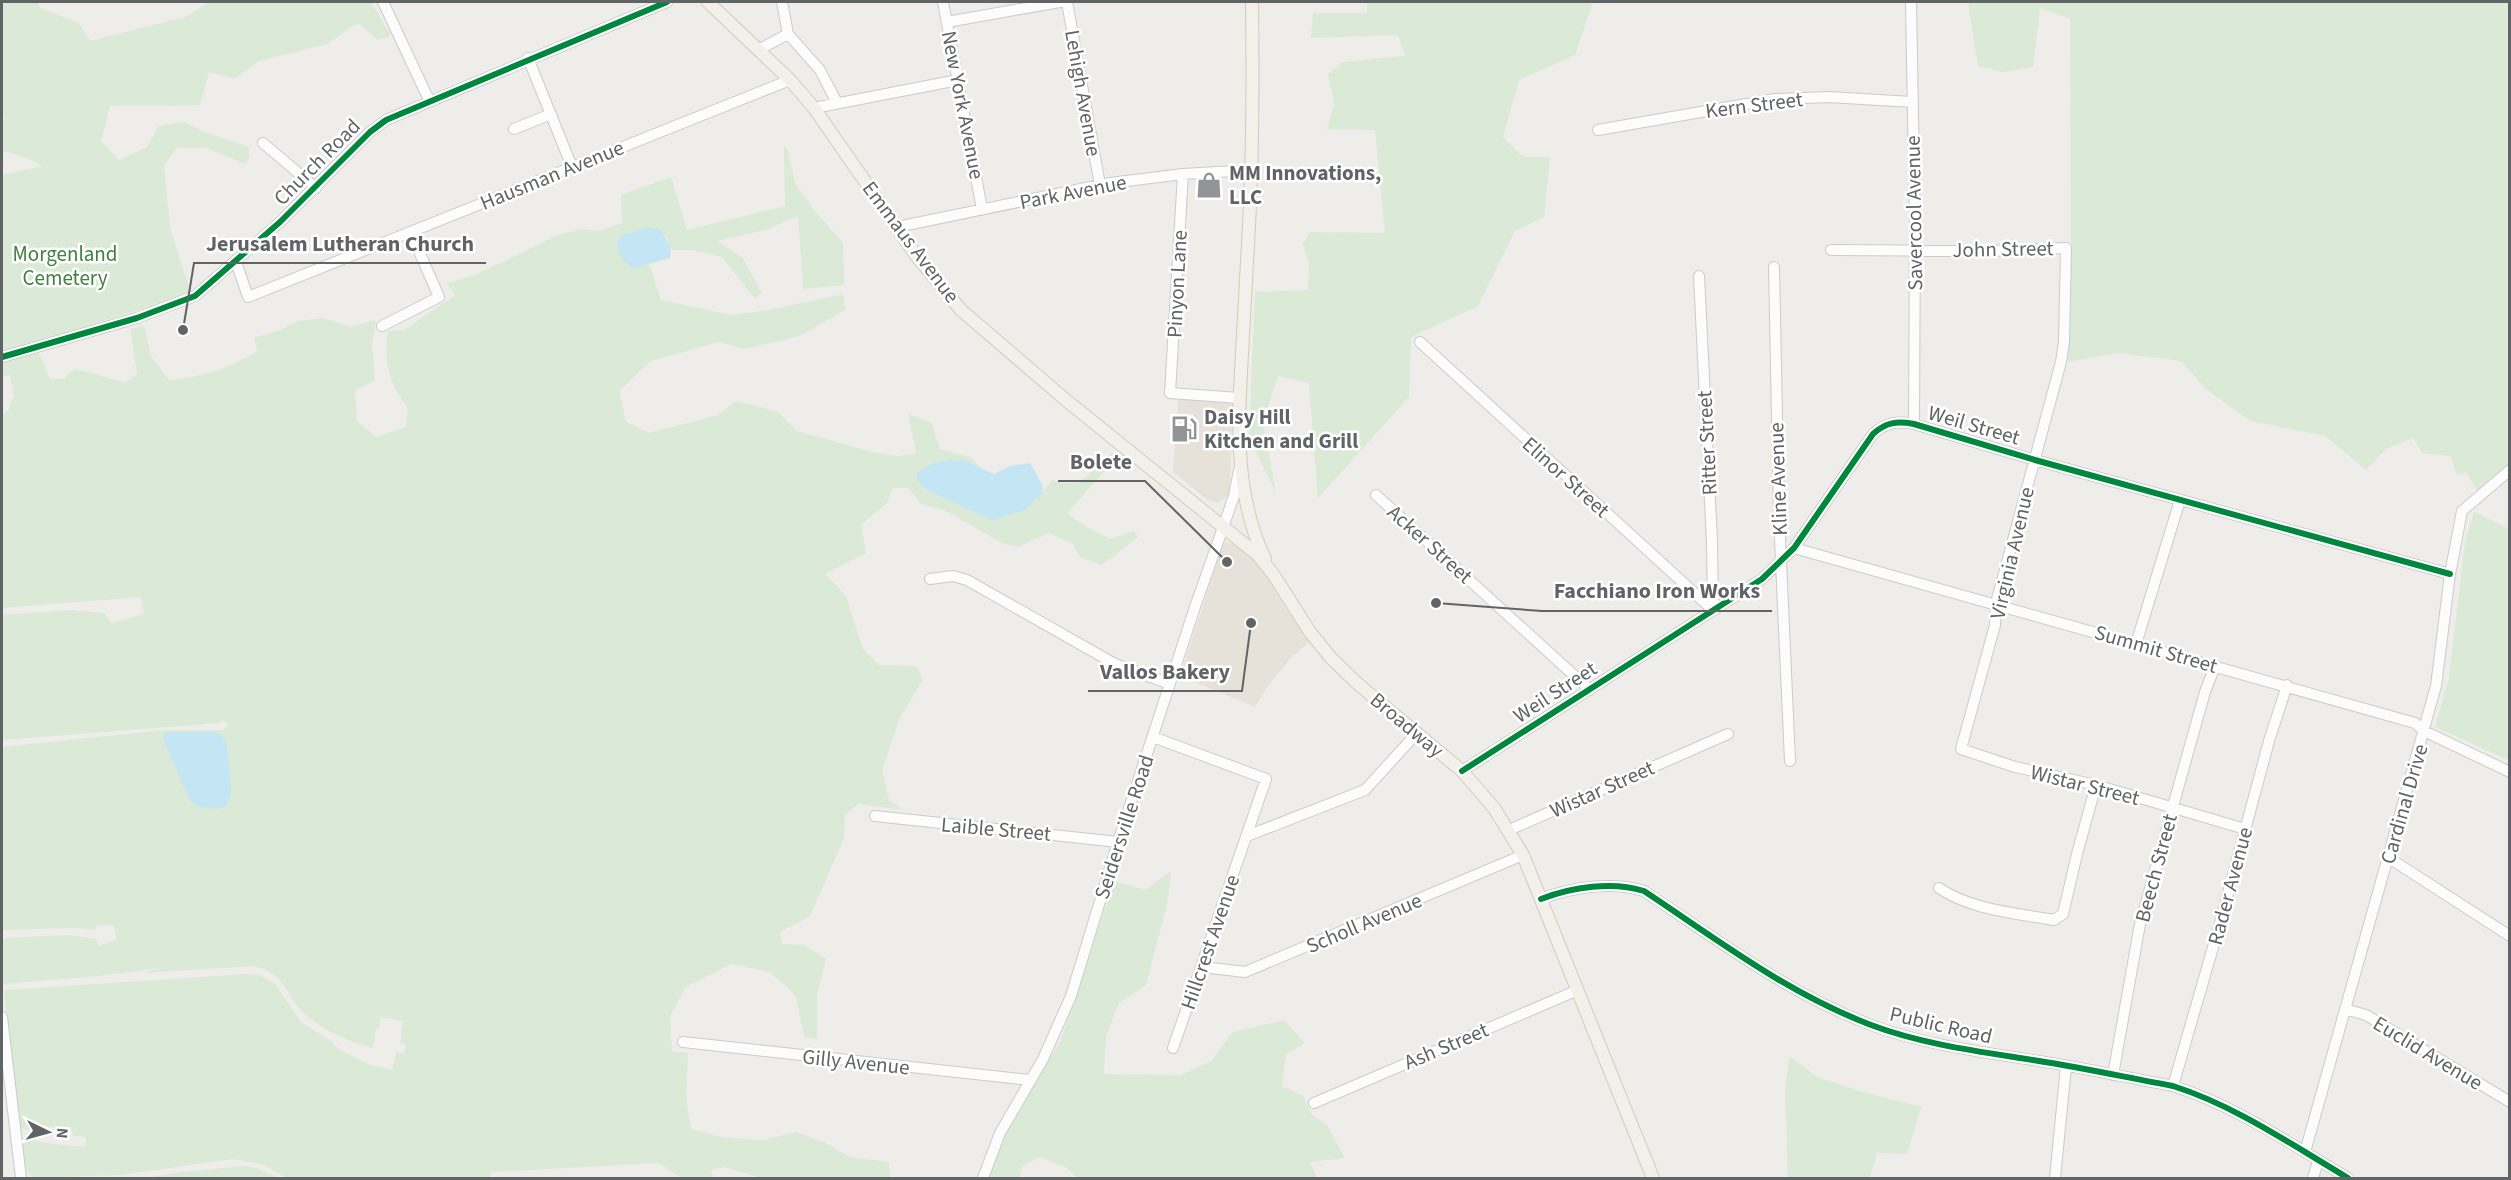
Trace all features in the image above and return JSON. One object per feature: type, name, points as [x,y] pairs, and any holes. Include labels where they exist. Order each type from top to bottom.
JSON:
[{"type":"main road","name":"Emmaus Avenue","points":[[708,2],[790,80],[814,108],[938,285],[982,330],[1223,527]]},
{"type":"main road","points":[[1252,2],[1251,170],[1239,398],[1240,464],[1248,511],[1255,534],[1273,574]]},
{"type":"main road","name":"Broadway","points":[[1223,527],[1258,555],[1273,574],[1291,606],[1330,658],[1462,771],[1494,808],[1509,830],[1541,899],[1653,1179]]},
{"type":"street","points":[[383,2],[429,100]]},
{"type":"street","name":"Church Road","points":[[2,357],[137,318],[187,300],[202,291],[236,262],[316,188],[369,132],[397,114],[667,2]]},
{"type":"street","points":[[782,2],[788,34],[820,70],[837,103]]},
{"type":"street","name":"New York Avenue","points":[[943,2],[982,210]]},
{"type":"street","points":[[947,22],[1060,2]]},
{"type":"street","name":"Lehigh Avenue","points":[[1067,2],[1100,185]]},
{"type":"street","name":"Savercool Avenue","points":[[1911,2],[1915,250],[1914,424]]},
{"type":"street","points":[[758,50],[788,34]]},
{"type":"street","points":[[528,58],[572,167]]},
{"type":"street","name":"Hausman Avenue","points":[[236,262],[248,297],[790,80]]},
{"type":"street","points":[[814,108],[958,80]]},
{"type":"street","name":"Kern Street","points":[[1598,130],[1775,99],[1829,97],[1912,102]]},
{"type":"street","points":[[514,129],[546,116],[552,116]]},
{"type":"street","points":[[263,143],[316,188]]},
{"type":"street","name":"Park Avenue","points":[[897,227],[1100,185],[1183,174],[1251,170]]},
{"type":"street","name":"Pinyon Lane","points":[[1183,174],[1170,393],[1239,398]]},
{"type":"street","points":[[382,326],[439,297],[411,232]]},
{"type":"street","name":"John Street","points":[[1831,249],[2066,248]]},
{"type":"street","name":"Virginia Avenue","points":[[1961,749],[1995,625],[1996,603],[2064,342],[2066,248]]},
{"type":"street","name":"Kline Avenue","points":[[1774,267],[1781,562],[1790,761]]},
{"type":"street","name":"Ritter Street","points":[[1699,276],[1712,542],[1713,610]]},
{"type":"street","name":"Elinor Street","points":[[1420,342],[1713,610]]},
{"type":"street","name":"Weil Street","points":[[1462,771],[1762,579],[1794,548],[1873,434],[1893,422],[1914,424],[2035,460],[2451,574]]},
{"type":"street","name":"Seidersville Road","points":[[983,1179],[1000,1133],[1059,1027],[1071,996],[1118,842],[1234,496],[1240,464]]},
{"type":"street","name":"Cardinal Drive","points":[[2305,1152],[2436,686],[2462,511],[2510,470]]},
{"type":"street","name":"Acker Street","points":[[1376,495],[1590,690]]},
{"type":"street","points":[[2136,644],[2180,500]]},
{"type":"street","name":"Summit Street","points":[[1794,548],[1996,603],[2415,723],[2424,730],[2510,772]]},
{"type":"street","points":[[930,579],[947,576],[967,580],[1115,664],[1170,684]]},
{"type":"street","name":"Beech Street","points":[[2113,1075],[2140,924],[2205,692],[2216,666]]},
{"type":"street","name":"Rader Avenue","points":[[2173,1086],[2287,686]]},
{"type":"street","points":[[1247,836],[1365,790],[1417,733]]},
{"type":"street","name":"Wistar Street","points":[[1509,830],[1728,734]]},
{"type":"street","name":"Hillcrest Avenue","points":[[1153,737],[1266,779],[1173,1048]]},
{"type":"street","name":"Wistar Street","points":[[1961,749],[2025,770],[2096,785],[2245,829]]},
{"type":"street","points":[[1939,888],[1952,897],[1989,908],[2054,920],[2063,914],[2096,785]]},
{"type":"street","name":"Laible Street","points":[[874,816],[1118,842]]},
{"type":"street","name":"Scholl Avenue","points":[[1202,967],[1245,972],[1522,855]]},
{"type":"street","points":[[2389,858],[2510,936]]},
{"type":"street","name":"Public Road","points":[[1541,899],[1563,891],[1595,887],[1644,891],[1760,971],[1816,1001],[1870,1025],[1894,1033],[1957,1047],[2173,1086],[2212,1101],[2305,1152],[2348,1179]]},
{"type":"street","name":"Ash Street","points":[[1314,1103],[1578,990]]},
{"type":"street","name":"Euclid Avenue","points":[[2345,1009],[2366,1015],[2510,1102]]},
{"type":"street","points":[[2,1017],[21,1179]]},
{"type":"street","name":"Gilly Avenue","points":[[683,1042],[1030,1080]]},
{"type":"street","points":[[2055,1179],[2066,1066]]},
{"type":"street","points":[[2313,1179],[2318,1161]]},
{"type":"shaded area","points":[[1178,398],[1233,404],[1230,486],[1228,496],[1218,503],[1209,501],[1173,472]]},
{"type":"shaded area","points":[[1224,541],[1241,547],[1256,560],[1289,613],[1310,641],[1291,658],[1268,686],[1255,707],[1199,684],[1181,673]]},
{"type":"green space","name":"Morgenland Cemetery","points":[[2,2],[38,2],[40,8],[79,23],[90,41],[185,17],[209,2],[371,2],[391,36],[378,40],[358,23],[327,44],[259,61],[234,79],[209,72],[200,105],[110,106],[101,141],[119,160],[147,147],[159,126],[185,122],[207,133],[249,147],[249,158],[245,164],[206,148],[177,148],[164,165],[170,228],[190,291],[185,296],[2,352],[2,175],[43,166],[22,156],[2,151],[4,119],[2,112]]},
{"type":"green space","points":[[1367,2],[1593,2],[1575,55],[1519,80],[1503,137],[1523,157],[1550,157],[1544,217],[1515,231],[1478,306],[1411,337],[1409,397],[1318,498],[1309,383],[1278,376],[1263,423],[1276,493],[1249,437],[1255,292],[1308,290],[1309,264],[1303,244],[1310,232],[1385,233],[1375,130],[1327,129],[1334,104],[1328,74],[1343,62],[1405,56],[1398,35],[1311,38],[1313,13],[1367,13]]},
{"type":"green space","points":[[1968,2],[2509,2],[2509,464],[2477,490],[2466,472],[2457,475],[2450,456],[2422,453],[2413,438],[2386,449],[2366,470],[2325,436],[2250,421],[2206,389],[2181,361],[2119,353],[2068,362],[2071,275],[2070,19],[2040,8],[2033,67],[2002,72],[1978,66]]},
{"type":"green space","points":[[784,146],[788,151],[795,183],[813,209],[843,243],[844,285],[803,289],[798,216],[768,229],[717,241],[742,257],[762,293],[755,299],[722,257],[693,250],[672,250],[662,230],[634,268],[649,264],[661,300],[731,315],[774,309],[843,294],[845,310],[800,336],[745,349],[719,342],[651,361],[619,391],[626,422],[649,433],[718,415],[736,401],[778,412],[797,431],[872,452],[898,456],[916,453],[908,414],[931,422],[940,449],[970,457],[980,467],[965,461],[917,481],[927,490],[981,515],[1035,502],[1052,480],[1062,483],[1079,481],[1092,472],[1112,452],[1118,456],[1067,513],[1085,526],[1110,539],[1134,531],[1138,537],[1102,565],[1080,557],[1073,544],[1049,533],[1018,547],[1004,544],[946,511],[921,504],[908,488],[893,488],[887,503],[861,525],[866,553],[825,574],[846,596],[863,649],[879,665],[916,666],[923,680],[900,717],[882,771],[889,800],[904,810],[858,804],[845,815],[844,838],[810,916],[780,932],[782,944],[804,945],[826,959],[817,994],[817,1039],[804,1037],[796,996],[770,972],[731,964],[686,987],[670,1016],[672,1051],[688,1053],[686,1097],[691,1129],[722,1137],[762,1140],[797,1132],[828,1144],[849,1157],[889,1162],[890,1178],[761,1178],[724,1167],[711,1170],[713,1178],[682,1178],[658,1163],[492,1172],[489,1178],[287,1178],[262,1164],[233,1159],[121,1175],[34,1178],[25,1165],[21,1137],[52,1144],[85,1147],[86,1137],[73,1136],[71,1129],[44,1126],[39,1132],[20,1128],[4,990],[244,974],[260,975],[276,985],[301,1022],[331,1041],[340,1050],[370,1065],[392,1070],[396,1052],[404,1053],[406,1044],[400,1043],[403,1021],[380,1017],[373,1048],[329,1031],[299,1008],[279,979],[264,969],[253,966],[143,973],[160,968],[3,984],[2,938],[70,935],[97,939],[98,946],[117,940],[114,925],[96,926],[96,930],[74,928],[2,930],[2,747],[165,730],[223,730],[229,725],[222,720],[220,723],[2,740],[2,615],[70,610],[104,613],[111,623],[144,614],[141,597],[2,608],[2,413],[8,411],[14,396],[10,375],[2,377],[2,361],[39,352],[50,379],[65,379],[68,373],[77,369],[125,383],[137,374],[130,329],[144,326],[151,356],[169,380],[180,379],[215,371],[237,362],[257,351],[254,338],[280,330],[298,321],[324,318],[351,327],[376,320],[372,344],[375,381],[355,390],[357,421],[376,437],[406,427],[408,409],[396,390],[387,363],[388,331],[404,330],[455,295],[447,283],[475,275],[558,235],[582,229],[600,231],[622,223],[621,195],[671,177],[687,230],[785,206]]},
{"type":"green space","points":[[2474,512],[2509,529],[2509,760],[2435,727],[2449,677],[2465,542]]},
{"type":"green space","points":[[1171,871],[1167,904],[1146,985],[1119,1003],[1106,1036],[1104,1074],[1181,1075],[1211,1061],[1233,1032],[1284,1020],[1305,1043],[1286,1054],[1282,1086],[1303,1096],[1312,1115],[1327,1125],[1345,1158],[1310,1162],[1317,1178],[1078,1178],[1067,1168],[1040,1157],[1022,1166],[1019,1178],[989,1178],[1003,1139],[1061,1040],[1114,881],[1145,890]]},
{"type":"green space","points":[[1790,1056],[1817,1077],[1921,1107],[1907,1154],[1877,1153],[1870,1178],[1788,1178],[1785,1088]]},
{"type":"green space","points":[[244,1166],[257,1168],[278,1178],[144,1178],[182,1172]]},
{"type":"water","points":[[649,227],[662,230],[667,242],[671,245],[670,258],[634,268],[622,258],[617,242],[623,235]]},
{"type":"water","points":[[950,460],[966,461],[994,474],[1010,466],[1030,463],[1043,486],[1042,494],[1025,510],[992,520],[927,490],[917,481],[917,473],[934,463]]},
{"type":"water","points":[[165,732],[217,732],[226,741],[231,793],[227,805],[220,809],[200,807],[190,801],[163,738]]},
{"type":"cycle path","points":[[2,357],[137,318],[195,296],[280,222],[370,132],[386,120],[667,2]]},
{"type":"cycle path","points":[[1462,771],[1762,579],[1794,548],[1873,434],[1892,423],[1914,424],[2035,460],[2450,574]]},
{"type":"cycle path","points":[[1541,899],[1566,891],[1592,887],[1619,886],[1644,891],[1782,981],[1840,1012],[1871,1025],[1912,1038],[1954,1047],[2173,1086],[2241,1115],[2348,1178]]},
{"type":"place","name":"MM Innovations, LLC","points":[[1209,185]]},
{"type":"place","name":"Jerusalem Lutheran Church","points":[[183,330]]},
{"type":"place","name":"Daisy Hill Kitchen and Grill","points":[[1184,429]]},
{"type":"place","name":"Bolete","points":[[1227,562]]},
{"type":"place","name":"Facchiano Iron Works","points":[[1436,603]]},
{"type":"place","name":"Vallos Bakery","points":[[1251,623]]}]
